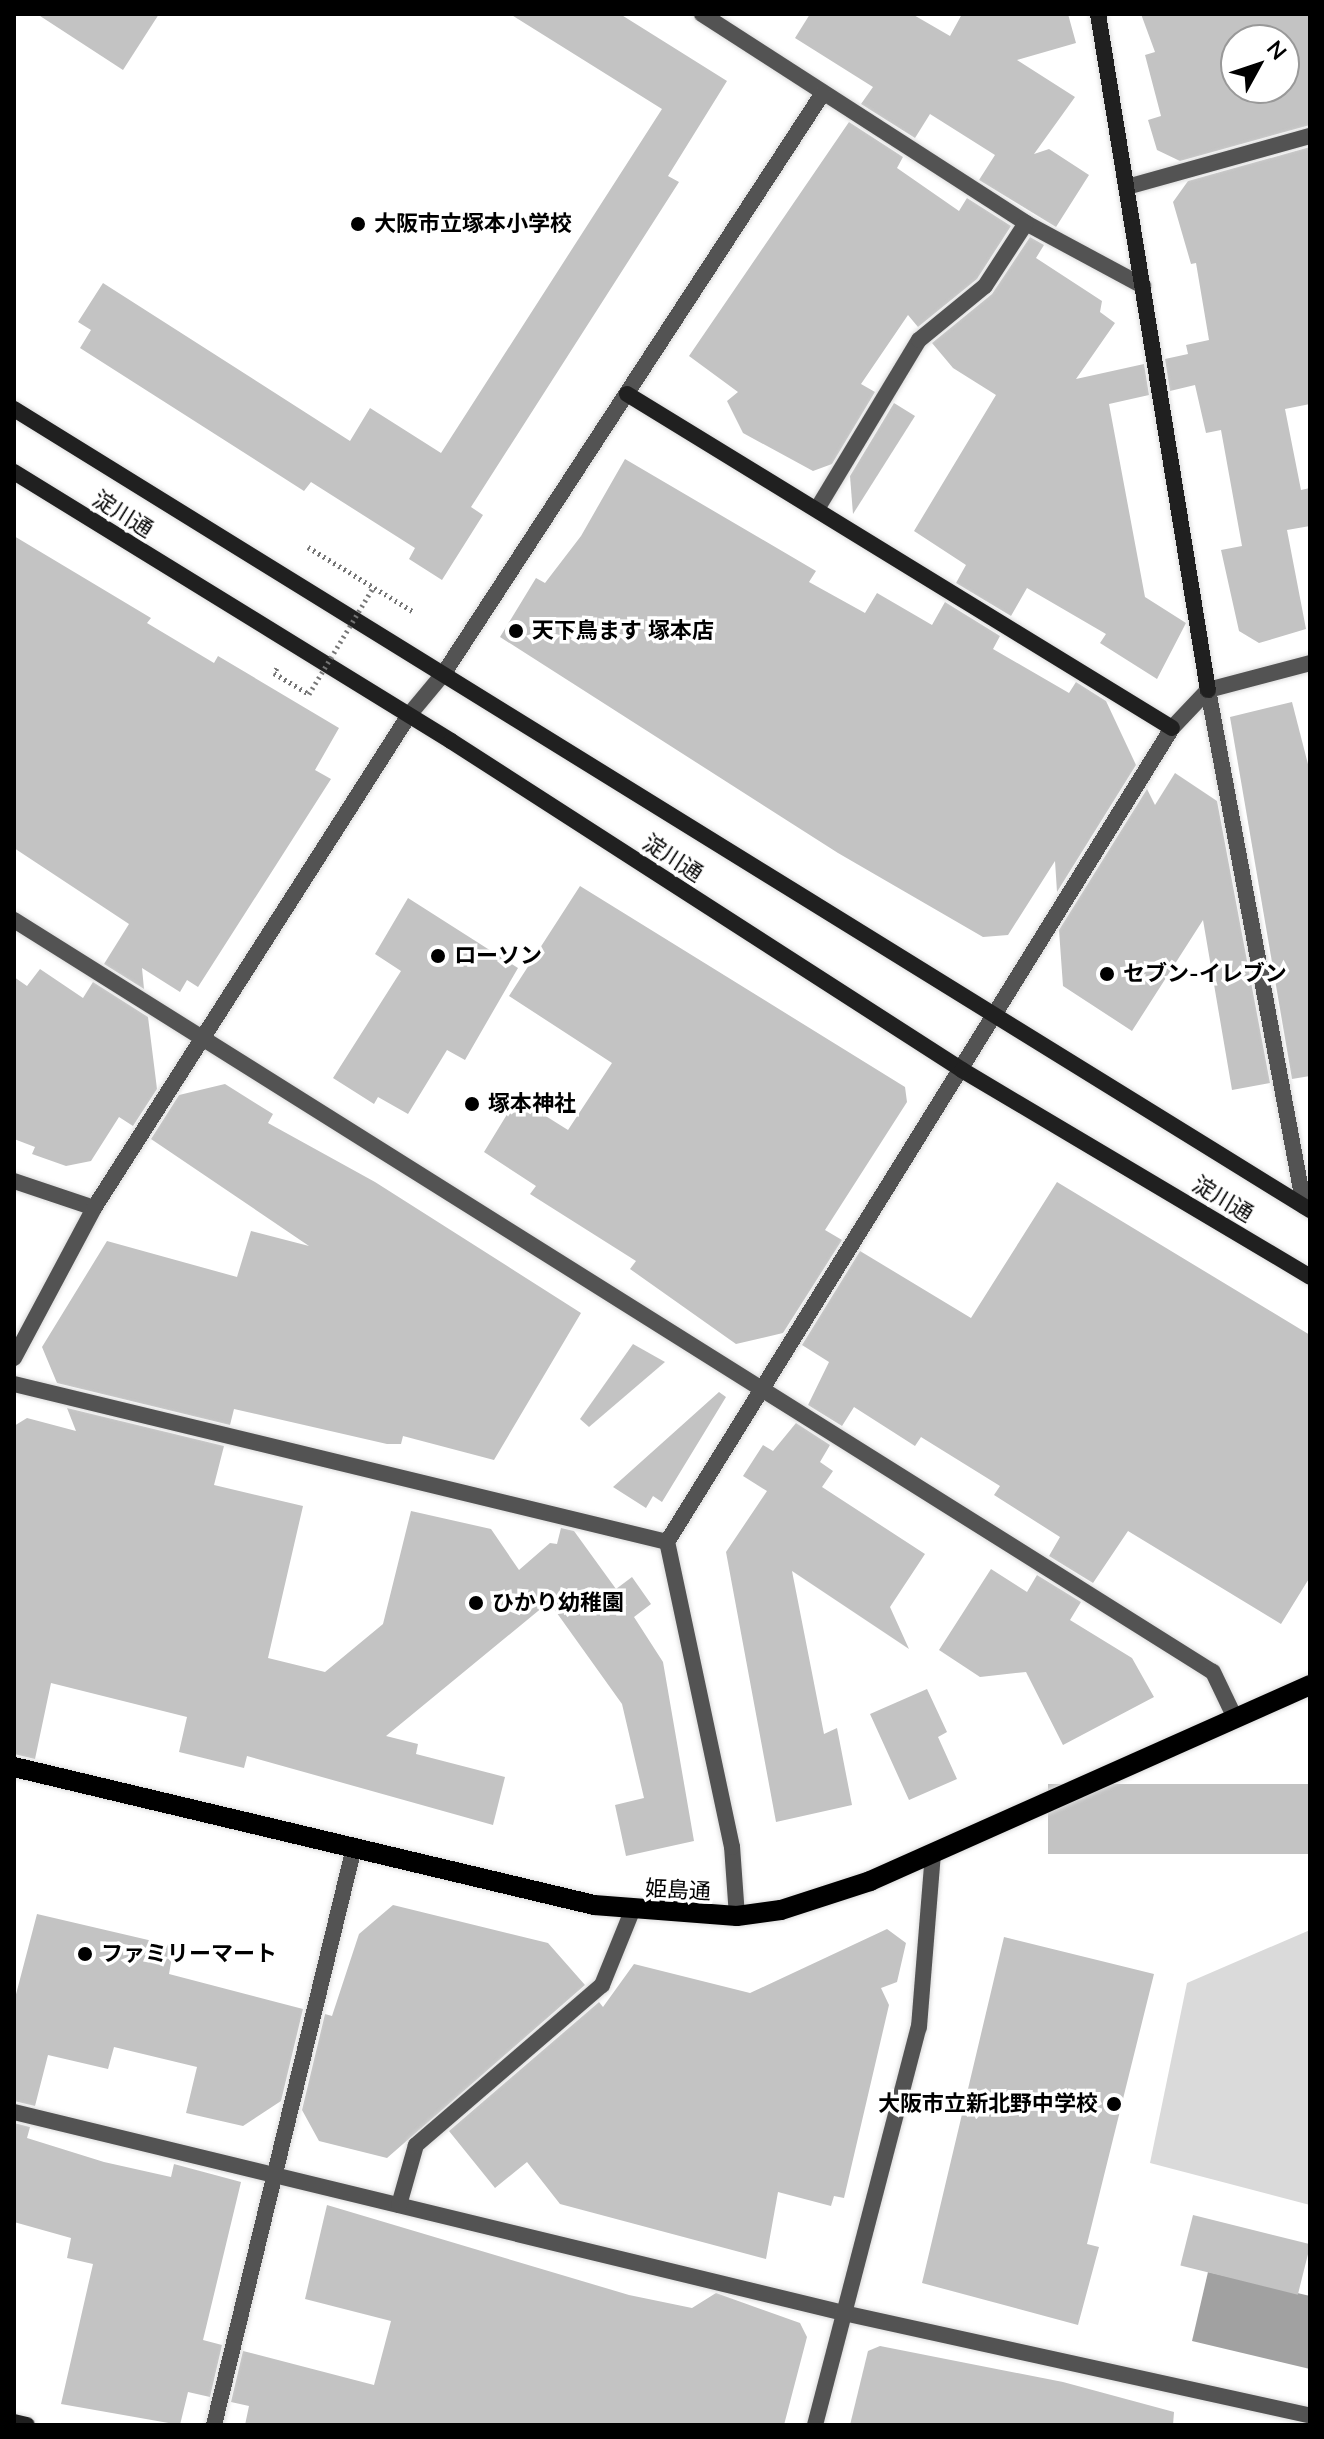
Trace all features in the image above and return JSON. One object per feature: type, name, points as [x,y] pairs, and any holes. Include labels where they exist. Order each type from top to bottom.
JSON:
[{"type":"main road","name":"姫島通","points":[[14,1767],[632,1911],[737,1916],[833,1895],[933,1854],[1310,1685]]},
{"type":"street","points":[[702,14],[724,20],[823,93],[1026,223],[1143,286]]},
{"type":"street","points":[[1098,14],[1127,187],[1129,233],[1143,286],[1208,690],[1307,1208]]},
{"type":"street","points":[[14,1358],[94,1208],[204,1041],[409,715],[444,673],[823,93]]},
{"type":"street","points":[[1127,187],[1310,136]]},
{"type":"street","points":[[817,509],[919,340],[985,286],[1026,223]]},
{"type":"street","points":[[627,394],[1172,728]]},
{"type":"street","name":"淀川通","points":[[14,409],[1307,1208]]},
{"type":"street","name":"淀川通","points":[[14,472],[409,715],[962,1070],[1310,1277]]},
{"type":"street","points":[[737,1916],[732,1847],[667,1542],[1172,728],[1208,690],[1310,663]]},
{"type":"street","points":[[14,920],[1213,1672],[1235,1718]]},
{"type":"street","points":[[14,1181],[94,1208]]},
{"type":"street","points":[[14,1384],[667,1542]]},
{"type":"street","points":[[214,2425],[271,2174],[354,1847]]},
{"type":"street","points":[[815,2425],[848,2314],[919,2027],[933,1854]]},
{"type":"street","points":[[399,2205],[416,2145],[602,1985],[632,1911]]},
{"type":"street","points":[[14,2112],[848,2314],[1310,2416]]},
{"type":"street","points":[[14,2422],[27,2425]]},
{"type":"path","points":[[308,547],[414,612]]},
{"type":"path","points":[[309,694],[373,588]]},
{"type":"shaded area","points":[[1310,1930],[1310,2205],[1150,2163],[1187,1983]]},
{"type":"shaded area","points":[[1208,2272],[1310,2296],[1310,2369],[1192,2341]]},
{"type":"building","points":[[37,14],[159,14],[123,70]]},
{"type":"building","points":[[510,14],[620,14],[727,81],[668,176],[679,182],[471,507],[483,515],[442,580],[409,559],[415,548],[311,482],[304,491],[80,348],[91,330],[78,322],[103,283],[350,441],[370,408],[441,453],[662,109]]},
{"type":"building","points":[[810,14],[912,14],[950,36],[962,14],[1068,14],[1076,43],[1017,60],[1075,97],[1034,154],[1049,149],[1089,175],[1056,227],[979,180],[995,155],[930,114],[915,138],[861,104],[873,87],[795,38]]},
{"type":"building","points":[[1141,14],[1310,14],[1310,125],[1180,161],[1157,150],[1148,120],[1161,116],[1145,55],[1155,52]]},
{"type":"building","points":[[849,122],[903,157],[897,168],[959,211],[967,198],[1011,226],[977,279],[918,327],[908,315],[861,384],[875,392],[832,464],[813,471],[743,433],[727,401],[738,392],[689,356]]},
{"type":"building","points":[[1310,147],[1310,404],[1285,409],[1301,490],[1310,488],[1310,526],[1287,530],[1306,629],[1259,643],[1239,631],[1221,550],[1242,546],[1221,430],[1206,433],[1195,385],[1170,391],[1165,359],[1188,354],[1186,345],[1209,340],[1196,263],[1191,264],[1173,202],[1188,181]]},
{"type":"building","points":[[1030,237],[1044,245],[1036,258],[1102,301],[1100,312],[1115,323],[1076,379],[1144,364],[1149,395],[1109,404],[1145,597],[1186,623],[1157,679],[1100,643],[1106,634],[1027,588],[1011,616],[956,583],[966,565],[914,531],[996,395],[953,368],[932,343],[992,294]]},
{"type":"building","points":[[894,403],[915,416],[853,514],[850,476]]},
{"type":"building","points":[[625,459],[816,571],[809,582],[865,613],[877,593],[932,625],[945,602],[1000,636],[993,649],[1069,693],[1076,682],[1106,701],[1136,765],[1057,892],[1055,861],[1008,935],[983,937],[838,853],[500,637],[536,578],[545,583],[581,536]]},
{"type":"building","points":[[14,536],[151,618],[147,623],[214,663],[218,656],[339,728],[315,770],[331,779],[198,987],[187,980],[180,992],[142,968],[144,989],[104,964],[129,924],[14,848]]},
{"type":"building","points":[[1292,702],[1310,772],[1310,1076],[1292,1079],[1230,717]]},
{"type":"building","points":[[1175,773],[1217,801],[1270,1083],[1232,1090],[1203,920],[1132,1031],[1063,986],[1059,930],[1147,789],[1155,805]]},
{"type":"building","points":[[580,886],[905,1087],[907,1102],[825,1230],[842,1240],[783,1333],[736,1344],[630,1269],[636,1261],[530,1194],[536,1186],[484,1152],[517,1098],[568,1130],[612,1063],[509,996]]},
{"type":"building","points":[[408,898],[518,968],[465,1060],[447,1050],[408,1114],[378,1097],[374,1104],[333,1078],[401,971],[375,954]]},
{"type":"building","points":[[40,969],[83,998],[93,982],[148,1017],[157,1089],[133,1126],[119,1117],[91,1161],[66,1166],[32,1154],[35,1147],[14,1139],[14,977],[27,986]]},
{"type":"building","points":[[225,1084],[273,1114],[268,1123],[375,1182],[581,1313],[494,1460],[403,1436],[401,1444],[387,1444],[234,1409],[230,1425],[57,1383],[42,1347],[107,1241],[237,1277],[251,1231],[309,1246],[151,1139],[179,1095]]},
{"type":"building","points":[[1057,1182],[1310,1335],[1310,1577],[1281,1624],[1128,1531],[1093,1583],[1049,1556],[1060,1537],[994,1495],[1000,1486],[921,1437],[915,1446],[854,1407],[842,1426],[808,1405],[829,1362],[802,1345],[860,1251],[971,1318]]},
{"type":"building","points":[[633,1344],[665,1362],[589,1427],[580,1419]]},
{"type":"building","points":[[719,1392],[726,1397],[662,1502],[653,1496],[646,1508],[613,1487]]},
{"type":"building","points":[[67,1408],[224,1446],[214,1485],[303,1506],[268,1658],[325,1672],[383,1624],[411,1511],[491,1529],[519,1570],[550,1543],[557,1544],[561,1528],[574,1531],[616,1589],[632,1577],[651,1604],[634,1617],[663,1662],[694,1841],[626,1856],[615,1805],[644,1798],[622,1704],[549,1602],[386,1736],[418,1744],[416,1754],[505,1777],[493,1825],[247,1756],[244,1768],[179,1752],[187,1717],[51,1683],[35,1759],[14,1754],[14,1426],[27,1418],[76,1431]]},
{"type":"building","points":[[796,1423],[830,1445],[820,1462],[833,1471],[822,1487],[925,1554],[890,1607],[909,1649],[792,1571],[824,1734],[837,1728],[852,1805],[776,1822],[726,1552],[767,1491],[743,1476],[763,1445],[773,1451]]},
{"type":"building","points":[[991,1569],[1027,1592],[1037,1575],[1081,1602],[1070,1620],[1132,1658],[1154,1697],[1063,1745],[1026,1672],[980,1677],[939,1650]]},
{"type":"building","points":[[927,1689],[947,1732],[938,1737],[957,1779],[909,1800],[870,1714]]},
{"type":"building","points":[[1048,1784],[1310,1784],[1310,1854],[1048,1854]]},
{"type":"building","points":[[393,1905],[548,1943],[585,1985],[387,2158],[319,2141],[302,2110],[325,2014],[332,2016],[359,1934]]},
{"type":"building","points":[[37,1914],[174,1946],[169,1974],[303,2009],[281,2101],[243,2126],[186,2113],[197,2067],[114,2047],[108,2069],[48,2055],[35,2106],[14,2101],[14,2002]]},
{"type":"building","points":[[887,1929],[906,1943],[897,1982],[881,1988],[889,2005],[844,2198],[834,2196],[831,2206],[778,2192],[766,2259],[560,2204],[527,2162],[495,2188],[449,2131],[599,2002],[603,2007],[634,1964],[750,1993]]},
{"type":"building","points":[[1004,1937],[1154,1974],[1087,2244],[1099,2247],[1078,2325],[922,2283]]},
{"type":"building","points":[[14,2123],[30,2127],[27,2138],[104,2162],[171,2177],[174,2164],[241,2182],[203,2340],[222,2345],[210,2397],[188,2392],[180,2425],[61,2404],[93,2264],[67,2258],[71,2238],[14,2222]]},
{"type":"building","points":[[327,2205],[629,2295],[692,2308],[716,2293],[800,2323],[807,2337],[784,2425],[245,2425],[249,2406],[231,2402],[243,2351],[374,2385],[391,2321],[305,2299]]},
{"type":"building","points":[[1193,2215],[1310,2244],[1298,2295],[1180,2265]]},
{"type":"building","points":[[880,2346],[1063,2382],[1174,2412],[1173,2425],[850,2425],[868,2351]]},
{"type":"place","name":"大阪市立塚本小学校","points":[[358,224]]},
{"type":"place","name":"天下鳥ます 塚本店","points":[[516,631]]},
{"type":"place","name":"ローソン","points":[[438,956]]},
{"type":"place","name":"セブン-イレブン","points":[[1107,974]]},
{"type":"place","name":"塚本神社","points":[[472,1104]]},
{"type":"place","name":"ひかり幼稚園","points":[[476,1603]]},
{"type":"place","name":"ファミリーマート","points":[[85,1954]]},
{"type":"place","name":"大阪市立新北野中学校","points":[[1114,2104]]}]
